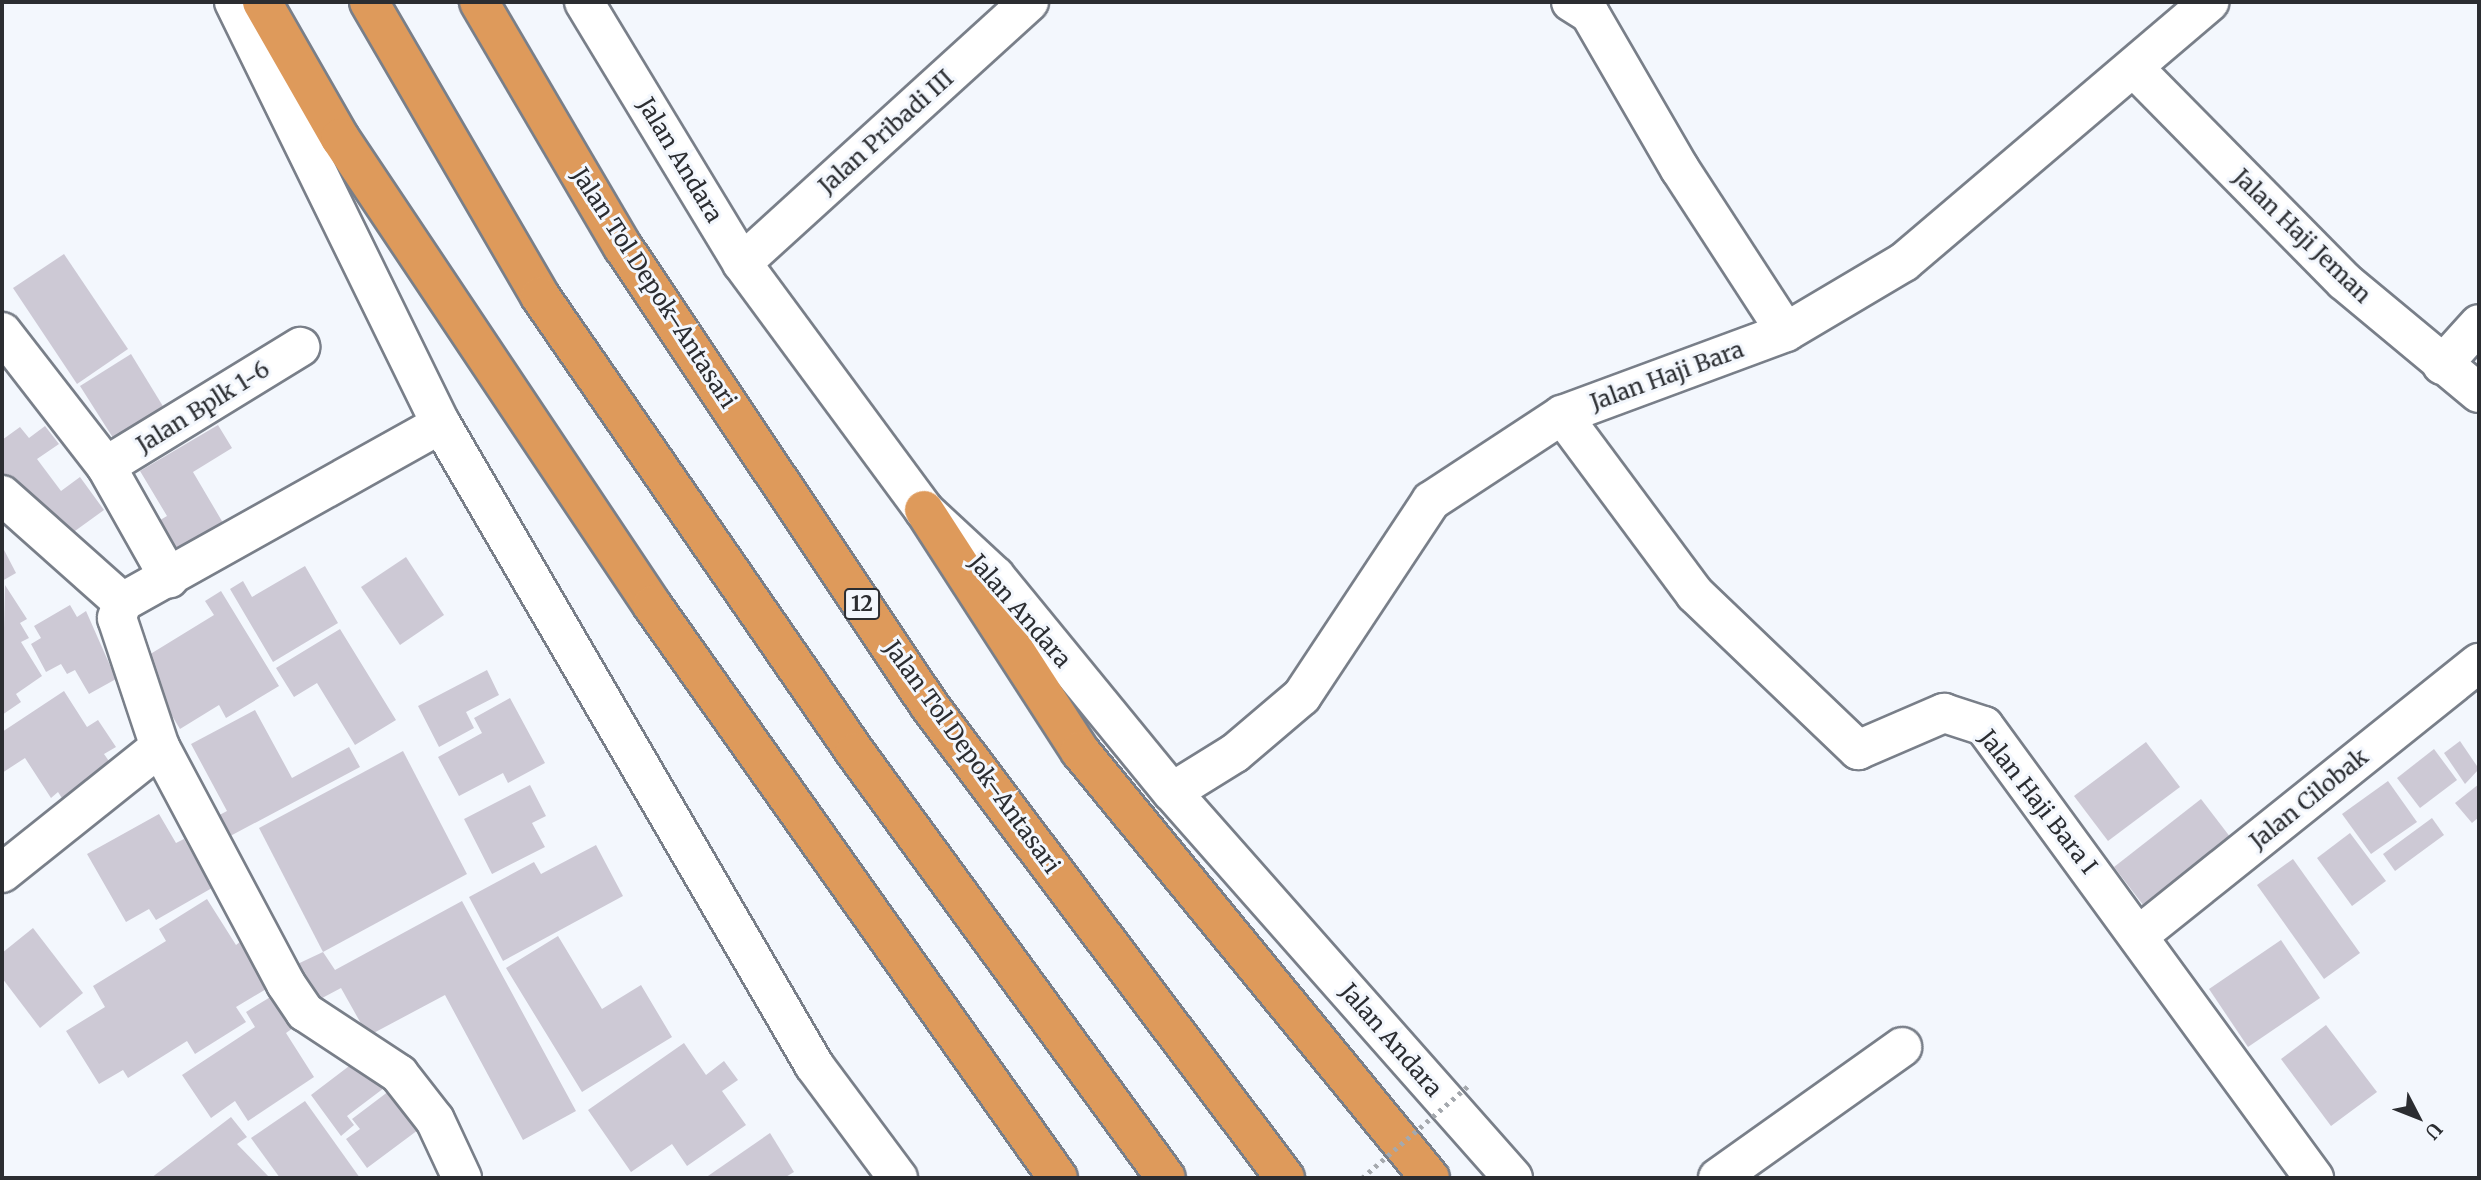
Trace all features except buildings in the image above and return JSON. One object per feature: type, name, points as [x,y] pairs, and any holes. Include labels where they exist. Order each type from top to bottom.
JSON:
[{"type":"highway","points":[[262,2],[340,138],[652,605],[1058,1178]]},
{"type":"highway","points":[[369,2],[540,296],[855,752],[1166,1178]]},
{"type":"highway","name":"Jalan Tol Depok–Antasari","points":[[479,2],[623,247],[929,705],[1285,1178]]},
{"type":"highway","points":[[923,510],[1080,751],[1430,1178]]},
{"type":"street","points":[[233,2],[440,424],[814,1065],[898,1178]]},
{"type":"street","name":"Jalan Andara","points":[[584,2],[742,263],[923,510],[995,576],[1172,792],[1513,1178]]},
{"type":"street","name":"Jalan Pribadi III","points":[[742,263],[1029,2]]},
{"type":"street","points":[[1571,2],[1590,13],[1680,169],[1786,332]]},
{"type":"street","name":"Jalan Haji Bara","points":[[1172,792],[1235,753],[1302,696],[1431,501],[1562,415],[1786,332],[1904,262],[2209,2]]},
{"type":"street","name":"Jalan Haji Jeman","points":[[2134,68],[2344,281],[2479,393]]},
{"type":"street","points":[[2442,365],[2479,324]]},
{"type":"street","points":[[2,332],[106,467],[169,578]]},
{"type":"street","name":"Jalan Bplk 1-6","points":[[106,467],[300,347]]},
{"type":"street","name":"Jalan Haji Bara I","points":[[1562,415],[1695,594],[1858,750],[1944,713],[1984,726],[2314,1178]]},
{"type":"street","points":[[440,424],[122,603],[117,618],[160,747],[299,1003],[399,1074],[435,1120],[462,1178]]},
{"type":"street","points":[[2,495],[122,603]]},
{"type":"street","name":"Jalan Cilobak","points":[[2138,936],[2479,663]]},
{"type":"street","points":[[2,873],[160,747]]},
{"type":"street","points":[[1736,1173],[1902,1046]]},
{"type":"path","points":[[1362,1178],[1469,1085]]}]
